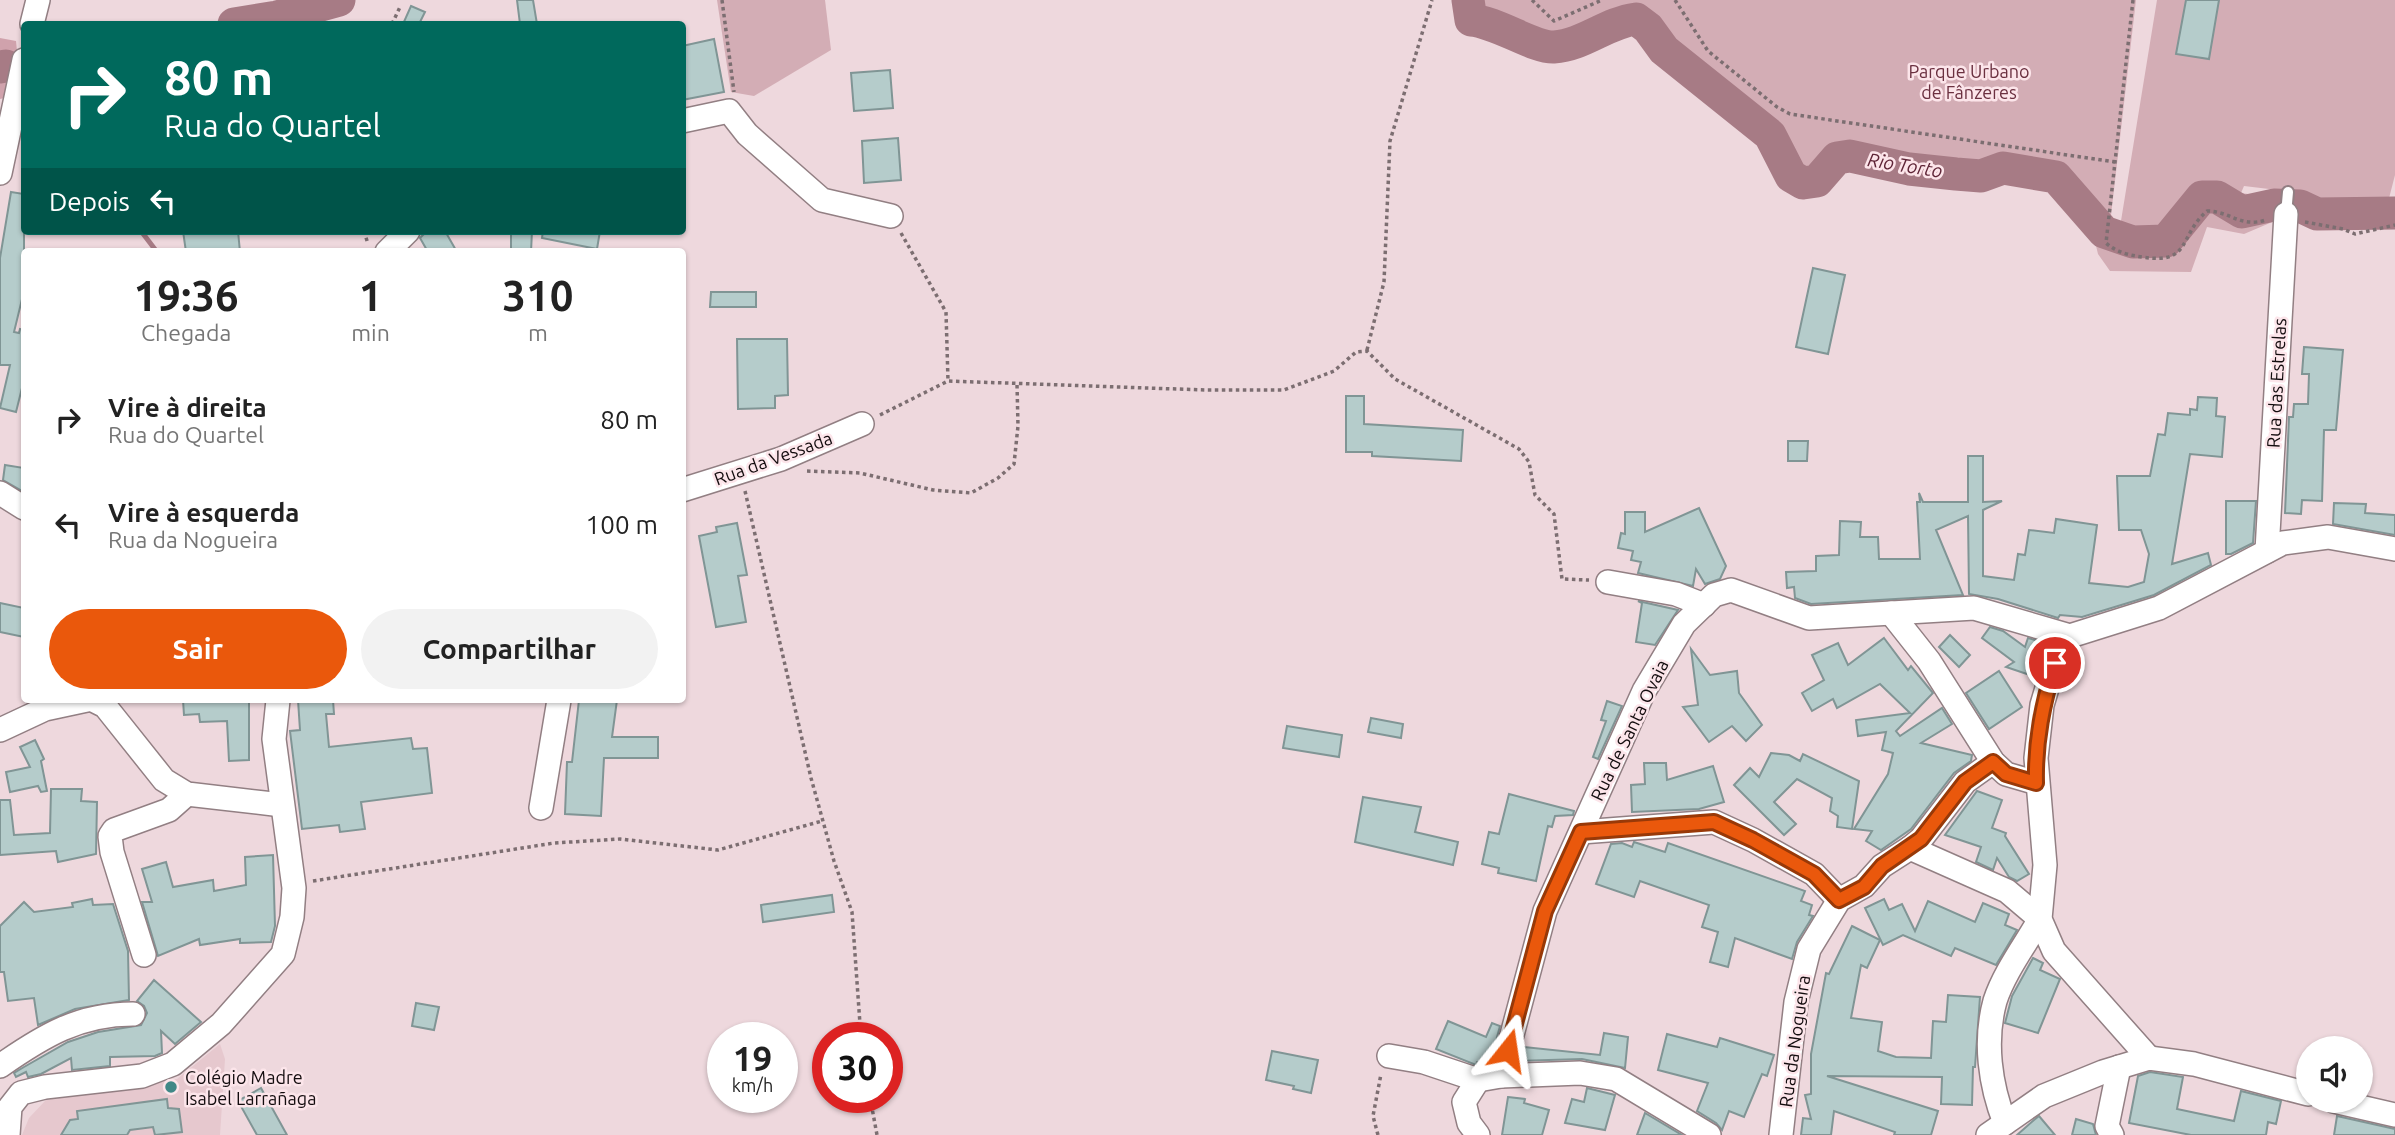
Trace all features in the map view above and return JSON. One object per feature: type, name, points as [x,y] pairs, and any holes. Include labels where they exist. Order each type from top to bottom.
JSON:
[{"type":"street","points":[[33,21],[38,0]]},
{"type":"street","points":[[0,173],[21,75]]},
{"type":"street","points":[[686,120],[729,111],[747,134],[822,200],[891,216]]},
{"type":"street","name":"Rua das Estrelas","points":[[2267,551],[2287,202]]},
{"type":"street","points":[[391,248],[404,235]]},
{"type":"street","name":"Rua da Vessada","points":[[686,489],[781,459],[862,424]]},
{"type":"street","points":[[0,493],[21,506]]},
{"type":"street","points":[[2296,1091],[2194,1064],[2148,1058],[2044,1096],[1997,1129],[1989,1060],[1996,1000],[2040,919],[2045,865],[2036,758],[2042,705],[2061,641],[2070,636],[2159,608],[2283,542],[2328,537],[2395,549]]},
{"type":"street","points":[[1608,582],[1676,594],[1704,605]]},
{"type":"street","name":"Rua de Santa Ovaia","points":[[1501,1076],[1545,911],[1644,691],[1684,624],[1714,595],[1731,590],[1809,618],[1974,608],[2070,636]]},
{"type":"street","points":[[1891,613],[1929,661],[1993,762],[2006,774],[2036,783]]},
{"type":"street","points":[[0,730],[45,709],[74,703]]},
{"type":"street","points":[[99,703],[105,706],[164,780],[187,794],[282,805]]},
{"type":"street","points":[[8,1135],[5,1098],[32,1089],[142,1076],[173,1064],[221,1024],[283,954],[292,917],[293,884],[274,739],[278,703]]},
{"type":"street","points":[[541,808],[558,703]]},
{"type":"street","name":"Rua da Nogueira","points":[[1781,1135],[1796,1002],[1809,948],[1839,900],[1864,887],[1882,866],[1921,839],[1965,782],[1993,762]]},
{"type":"street","points":[[144,955],[112,852],[110,836],[114,830],[169,810],[187,794]]},
{"type":"street","points":[[1581,832],[1714,822],[1814,874],[1839,900]]},
{"type":"street","points":[[1910,848],[2007,891],[2040,919],[2054,951],[2148,1058]]},
{"type":"street","points":[[0,1066],[44,1035],[109,1014],[133,1014]]},
{"type":"street","points":[[1389,1056],[1424,1062],[1478,1080],[1501,1076],[1580,1073],[1616,1079],[1709,1135]]},
{"type":"street","points":[[2112,1135],[2107,1126],[2119,1068]]},
{"type":"street","points":[[1478,1080],[1464,1102],[1469,1123],[1478,1135]]},
{"type":"street","points":[[2373,1110],[2395,1115]]},
{"type":"path","points":[[722,0],[735,90],[729,111]]},
{"type":"path","points":[[1367,351],[1384,282],[1390,141],[1432,0]]},
{"type":"path","points":[[1532,0],[1554,21],[1602,0]]},
{"type":"path","points":[[1675,0],[1708,51],[1777,107],[1790,114],[2115,162]]},
{"type":"path","points":[[2133,0],[2106,243],[2125,254],[2163,260],[2176,254],[2207,211],[2251,224],[2287,202],[2292,220],[2343,229],[2355,234],[2395,225]]},
{"type":"path","points":[[393,21],[400,7]]},
{"type":"path","points":[[891,216],[946,312],[948,381]]},
{"type":"path","points":[[862,424],[948,381],[1205,390],[1284,390],[1334,371],[1356,352],[1367,351]]},
{"type":"path","points":[[1367,351],[1395,379],[1519,449],[1529,462],[1535,495],[1554,514],[1562,579],[1608,582]]},
{"type":"path","points":[[800,470],[860,473],[933,490],[971,493],[998,478],[1014,464],[1018,426],[1017,384]]},
{"type":"path","points":[[740,472],[823,821],[852,912],[860,1022]]},
{"type":"path","points":[[293,884],[554,843],[620,839],[718,850],[823,821]]},
{"type":"path","points":[[1378,1135],[1373,1116],[1380,1076],[1389,1056]]},
{"type":"path","points":[[873,1113],[877,1135]]},
{"type":"shaded area","points":[[0,38],[16,41],[21,94],[0,99]]},
{"type":"shaded area","name":"Colégio Madre Isabel Larrañaga","points":[[220,1044],[225,1059],[220,1135],[22,1135],[29,1118],[46,1100],[177,1079]]},
{"type":"green space","points":[[717,0],[825,0],[831,50],[754,96],[731,92]]},
{"type":"green space","name":"Parque Urbano de Fânzeres","points":[[1469,0],[2136,0],[2110,224],[2120,227],[2157,0],[2395,0],[2395,175],[2387,206],[2366,212],[2363,208],[2299,200],[2294,192],[2244,186],[2241,193],[2278,198],[2277,220],[2244,234],[2207,227],[2191,272],[2110,271],[2098,254],[2090,221],[2091,204],[2078,180],[2056,167],[2023,157],[2002,158],[1978,165],[1844,145],[1814,169],[1799,171],[1774,124],[1689,57],[1639,9],[1575,34],[1548,37],[1481,10]]},
{"type":"building","points":[[517,0],[533,0],[536,21],[520,21]]},
{"type":"building","points":[[2186,0],[2219,0],[2209,59],[2176,54]]},
{"type":"building","points":[[411,6],[425,12],[420,21],[404,21]]},
{"type":"building","points":[[714,39],[724,92],[686,99],[686,45]]},
{"type":"building","points":[[890,70],[893,108],[854,111],[851,73]]},
{"type":"building","points":[[898,138],[901,180],[864,183],[862,141]]},
{"type":"building","points":[[11,192],[21,194],[21,235],[24,235],[24,248],[21,248],[21,303],[14,332],[19,333],[21,329],[21,392],[16,412],[0,408],[10,365],[0,365],[0,258]]},
{"type":"building","points":[[184,235],[238,235],[240,248],[185,248]]},
{"type":"building","points":[[423,235],[447,235],[455,248],[426,248],[420,238]]},
{"type":"building","points":[[511,235],[532,235],[531,248],[511,248]]},
{"type":"building","points":[[542,235],[599,235],[597,248],[542,238]]},
{"type":"building","points":[[1813,268],[1845,275],[1828,354],[1796,347]]},
{"type":"building","points":[[711,292],[756,292],[756,307],[710,307]]},
{"type":"building","points":[[737,339],[787,339],[788,395],[775,396],[775,408],[738,409]]},
{"type":"building","points":[[2304,347],[2343,350],[2336,430],[2324,430],[2322,501],[2302,500],[2301,514],[2285,513],[2289,417],[2293,417],[2294,404],[2308,404],[2309,374],[2302,374]]},
{"type":"building","points":[[1346,396],[1364,396],[1364,424],[1463,430],[1461,461],[1346,452]]},
{"type":"building","points":[[2198,397],[2217,398],[2216,416],[2225,417],[2222,457],[2190,454],[2172,564],[2208,553],[2211,565],[2154,595],[2082,617],[2060,615],[2058,618],[1998,599],[1969,594],[1968,516],[1936,530],[1963,595],[1811,604],[1795,598],[1794,587],[1787,588],[1786,572],[1816,571],[1816,556],[1839,555],[1840,521],[1861,522],[1860,537],[1878,537],[1879,559],[1920,559],[1917,502],[1920,502],[1919,493],[1923,502],[1968,502],[1968,456],[1983,456],[1983,502],[2002,501],[1983,510],[1983,576],[2014,580],[2018,554],[2025,555],[2029,530],[2054,533],[2056,519],[2097,525],[2089,583],[2128,587],[2144,582],[2149,554],[2141,530],[2119,530],[2117,476],[2150,476],[2158,434],[2165,435],[2168,413],[2190,415],[2190,409],[2197,410]]},
{"type":"building","points":[[1788,441],[1808,441],[1807,461],[1788,461]]},
{"type":"building","points":[[5,465],[21,468],[21,490],[3,480]]},
{"type":"building","points":[[2226,501],[2256,501],[2253,543],[2231,554],[2226,554]]},
{"type":"building","points":[[2334,503],[2366,504],[2365,513],[2395,515],[2395,535],[2333,524]]},
{"type":"building","points":[[1699,508],[1726,566],[1720,579],[1705,584],[1696,569],[1693,586],[1638,573],[1641,562],[1631,560],[1633,551],[1618,548],[1621,533],[1625,534],[1625,512],[1645,512],[1645,532]]},
{"type":"building","points":[[737,523],[747,575],[738,576],[746,622],[716,627],[699,536],[717,532],[716,527]]},
{"type":"building","points":[[1638,601],[1678,610],[1655,645],[1636,642],[1642,603]]},
{"type":"building","points":[[0,603],[21,607],[21,636],[0,632]]},
{"type":"building","points":[[1990,627],[2003,631],[2025,647],[2028,638],[2046,643],[2036,677],[2006,667],[2014,662],[1982,638]]},
{"type":"building","points":[[1950,635],[1970,655],[1959,667],[1939,647]]},
{"type":"building","points":[[1884,638],[1908,670],[1911,666],[1933,693],[1896,731],[1900,736],[1942,708],[1952,724],[1921,743],[1972,755],[1971,761],[1954,773],[1911,829],[1881,850],[1866,841],[1872,831],[1854,829],[1888,774],[1893,753],[1882,750],[1886,732],[1858,736],[1856,720],[1910,713],[1880,684],[1837,708],[1833,699],[1812,711],[1802,693],[1824,680],[1812,655],[1838,643],[1848,665]]},
{"type":"building","points":[[1691,649],[1710,675],[1737,671],[1739,693],[1762,725],[1746,741],[1732,726],[1709,742],[1683,707],[1698,705]]},
{"type":"building","points":[[1999,671],[2022,707],[1989,729],[1966,693]]},
{"type":"building","points":[[1607,701],[1622,706],[1598,759],[1593,757],[1606,721],[1601,720]]},
{"type":"building","points":[[183,703],[249,703],[249,760],[229,761],[227,721],[200,722],[199,714],[184,715]]},
{"type":"building","points":[[298,703],[333,703],[334,714],[326,714],[329,747],[411,738],[413,749],[427,748],[432,793],[361,802],[365,829],[340,832],[339,825],[302,829],[290,731],[300,730]]},
{"type":"building","points":[[579,703],[617,703],[612,737],[658,737],[658,758],[604,758],[601,816],[565,814],[567,762],[572,762]]},
{"type":"building","points":[[1371,718],[1403,724],[1401,738],[1368,732]]},
{"type":"building","points":[[1287,726],[1342,735],[1339,757],[1283,748]]},
{"type":"building","points":[[35,740],[44,759],[41,761],[47,791],[41,792],[38,786],[10,792],[6,772],[30,767],[20,747]]},
{"type":"building","points":[[1771,753],[1789,755],[1800,761],[1803,754],[1859,781],[1852,829],[1837,827],[1838,816],[1830,811],[1832,798],[1797,779],[1774,802],[1796,824],[1784,835],[1734,785],[1750,768],[1759,777]]},
{"type":"building","points":[[1644,763],[1666,763],[1667,780],[1713,766],[1724,802],[1699,809],[1632,812],[1631,785],[1645,784]]},
{"type":"building","points":[[51,789],[82,789],[81,801],[97,802],[96,854],[58,862],[56,851],[0,855],[0,800],[10,800],[14,835],[50,833]]},
{"type":"building","points":[[1977,791],[2002,800],[1992,828],[2006,833],[2005,836],[2029,874],[2017,881],[2009,877],[1997,858],[1993,870],[1976,862],[1981,847],[1945,835]]},
{"type":"building","points":[[1509,794],[1574,811],[1573,815],[1555,816],[1552,827],[1548,826],[1536,881],[1498,873],[1499,868],[1482,864],[1489,832],[1499,834]]},
{"type":"building","points":[[1363,797],[1421,807],[1415,832],[1458,842],[1453,865],[1355,842]]},
{"type":"building","points":[[1634,842],[1665,852],[1668,843],[1805,891],[1801,901],[1812,905],[1809,915],[1813,916],[1797,942],[1792,959],[1735,938],[1728,967],[1710,962],[1718,932],[1702,927],[1709,905],[1640,881],[1634,897],[1596,884],[1611,844],[1622,843],[1632,847]]},
{"type":"building","points":[[273,855],[275,926],[271,942],[240,943],[240,939],[200,945],[199,939],[158,956],[142,902],[152,902],[142,869],[166,862],[173,887],[213,880],[214,891],[246,885],[245,857]]},
{"type":"building","points":[[832,895],[834,912],[763,922],[761,905]]},
{"type":"building","points":[[92,899],[93,905],[113,904],[128,951],[129,1000],[75,1009],[38,1025],[34,998],[8,1001],[4,972],[0,972],[0,926],[24,902],[34,912],[73,907],[72,903]]},
{"type":"building","points":[[1884,899],[1889,910],[1902,904],[1915,931],[1928,901],[1975,922],[1983,903],[2009,914],[2005,925],[2017,930],[1996,965],[1955,948],[1951,956],[1903,935],[1883,945],[1865,908]]},
{"type":"building","points":[[1852,926],[1880,940],[1867,968],[1861,965],[1851,1018],[1882,1022],[1878,1051],[1896,1057],[1931,1058],[1933,1021],[1946,1022],[1948,995],[1980,997],[1972,1105],[1941,1104],[1942,1077],[1827,1076],[1938,1111],[1931,1135],[1894,1135],[1895,1132],[1834,1111],[1831,1135],[1801,1135],[1803,1118],[1811,1119],[1805,1095],[1811,1094],[1811,1054],[1826,973],[1829,974]]},
{"type":"building","points":[[2033,958],[2043,963],[2040,970],[2060,979],[2038,1033],[2005,1023],[2012,996]]},
{"type":"building","points":[[154,980],[201,1022],[175,1044],[161,1031],[162,1053],[155,1056],[110,1057],[110,1066],[72,1070],[71,1058],[41,1074],[28,1077],[26,1072],[16,1077],[14,1073],[68,1042],[98,1032],[141,1025],[147,1013],[144,1006],[137,1001]]},
{"type":"building","points":[[416,1003],[439,1007],[434,1030],[412,1026]]},
{"type":"building","points":[[1448,1021],[1486,1037],[1492,1023],[1500,1026],[1490,1063],[1477,1062],[1476,1065],[1436,1049]]},
{"type":"building","points":[[1604,1033],[1628,1037],[1625,1068],[1582,1059],[1519,1061],[1523,1047],[1600,1055]]},
{"type":"building","points":[[1667,1034],[1717,1047],[1720,1038],[1774,1055],[1767,1076],[1762,1074],[1744,1117],[1729,1111],[1722,1130],[1697,1111],[1708,1083],[1658,1070]]},
{"type":"building","points":[[1272,1051],[1318,1060],[1311,1093],[1266,1080]]},
{"type":"building","points":[[2150,1072],[2183,1077],[2177,1109],[2234,1121],[2241,1091],[2281,1101],[2276,1124],[2268,1122],[2266,1135],[2191,1135],[2129,1123],[2138,1076]]},
{"type":"building","points":[[261,1088],[287,1135],[257,1135],[238,1101]]},
{"type":"building","points":[[1587,1088],[1615,1095],[1605,1130],[1565,1123],[1572,1099],[1584,1102]]},
{"type":"building","points":[[1508,1097],[1525,1099],[1524,1103],[1549,1110],[1542,1135],[1502,1135]]},
{"type":"building","points":[[167,1099],[168,1108],[179,1109],[182,1132],[155,1135],[153,1127],[130,1130],[127,1135],[61,1135],[70,1120],[78,1119],[77,1111]]},
{"type":"building","points":[[1645,1113],[1682,1135],[1637,1135]]},
{"type":"building","points":[[2039,1116],[2055,1135],[2017,1135],[2034,1120]]},
{"type":"building","points":[[2337,1116],[2395,1129],[2395,1135],[2334,1135]]},
{"type":"building","points":[[2076,1119],[2093,1124],[2096,1135],[2072,1135]]},
{"type":"waterway","name":"Rio Torto","points":[[252,21],[339,0]]},
{"type":"waterway","name":"Rio Torto","points":[[1468,0],[1471,20],[1554,47],[1636,19],[1648,28],[1664,50],[1770,135],[1791,176],[1803,183],[1817,181],[1837,158],[1850,156],[1909,169],[1956,174],[1981,176],[2003,168],[2056,177],[2104,232],[2133,242],[2166,241],[2202,197],[2217,197],[2242,212],[2274,205],[2300,206],[2317,214],[2395,213]]},
{"type":"waterway","name":"Rio Torto","points":[[0,67],[6,66]]},
{"type":"waterway","points":[[144,235],[154,248]]},
{"type":"place","name":"Colégio Madre Isabel Larrañaga","points":[[171,1087]]},
{"type":"route","points":[[1508,1050],[1545,911],[1581,832],[1714,822],[1814,874],[1839,900],[1864,887],[1882,866],[1921,839],[1965,782],[1993,762],[2006,774],[2036,783],[2042,705],[2055,663]]}]
